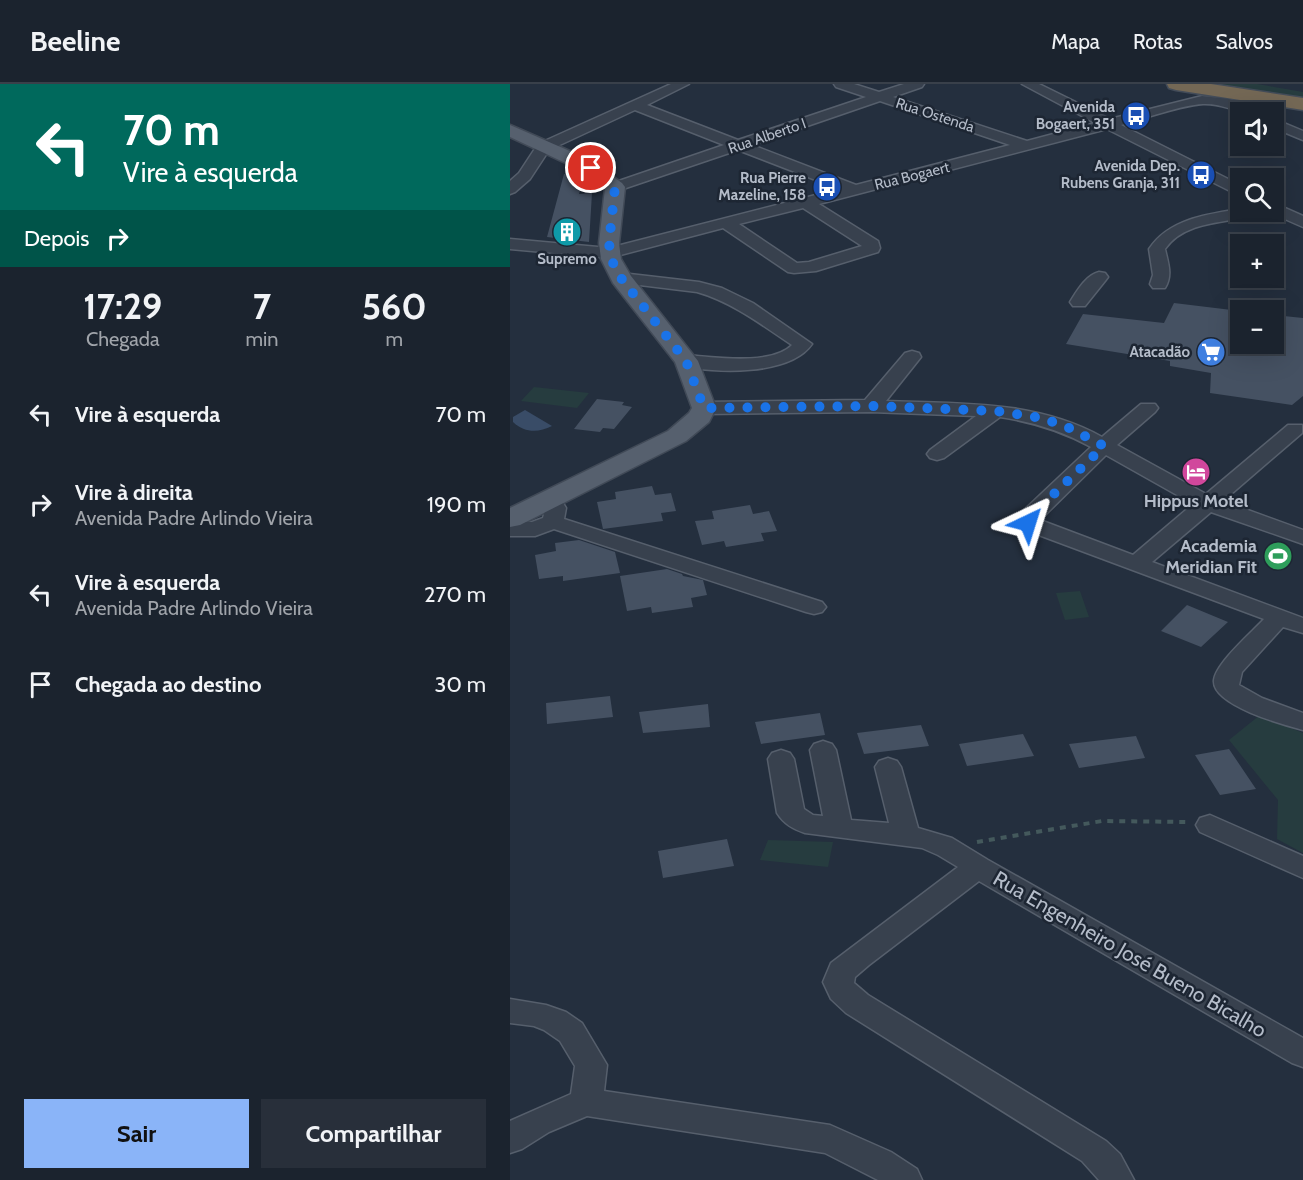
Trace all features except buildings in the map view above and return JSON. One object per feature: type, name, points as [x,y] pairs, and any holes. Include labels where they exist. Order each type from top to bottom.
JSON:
[{"type":"highway","points":[[1176,84],[1303,104]]},
{"type":"highway","points":[[1284,84],[1303,88]]},
{"type":"main road","points":[[510,130],[591,168],[615,187],[609,253],[621,278],[686,361],[704,408],[700,417],[677,436],[551,511],[511,521]]},
{"type":"street","points":[[510,189],[525,176],[543,147],[682,84]]},
{"type":"street","name":"Rua Ostenda","points":[[841,84],[1028,146]]},
{"type":"street","name":"Rua Alberto I","points":[[615,187],[918,84]]},
{"type":"street","points":[[1029,84],[1230,186]]},
{"type":"street","name":"Rua Bogaert","points":[[510,244],[609,253],[1202,100],[1230,103]]},
{"type":"street","points":[[636,106],[856,190]]},
{"type":"street","points":[[1284,127],[1303,136]]},
{"type":"street","points":[[726,223],[794,268],[810,267],[873,248],[872,245],[807,203]]},
{"type":"street","points":[[1284,213],[1303,222]]},
{"type":"street","points":[[1159,284],[1162,275],[1157,246],[1163,240],[1206,220],[1230,216]]},
{"type":"street","points":[[1079,302],[1099,277]]},
{"type":"street","points":[[621,278],[699,287],[716,292],[747,307],[803,344],[793,354],[779,360],[764,362],[686,361]]},
{"type":"street","points":[[871,406],[912,357]]},
{"type":"street","points":[[704,408],[871,406],[996,411],[1042,418],[1069,428],[1104,446],[1207,503],[1303,537]]},
{"type":"street","points":[[1148,408],[1104,446],[1030,517],[1028,523],[1303,626]]},
{"type":"street","points":[[937,454],[996,411]]},
{"type":"street","points":[[1136,564],[1295,429]]},
{"type":"street","points":[[551,511],[814,607]]},
{"type":"street","points":[[1279,617],[1232,668],[1226,677],[1226,683],[1229,689],[1239,696],[1303,722]]},
{"type":"street","points":[[824,750],[839,829]]},
{"type":"street","points":[[781,759],[790,813],[805,822],[936,842],[978,867]]},
{"type":"street","points":[[888,767],[906,836]]},
{"type":"street","points":[[1210,825],[1303,868]]},
{"type":"street","name":"Rua Engenheiro José Bueno Bicalho","points":[[1117,1180],[1108,1164],[1094,1151],[857,1004],[842,991],[838,982],[842,971],[978,867],[1303,1054]]},
{"type":"street","points":[[510,1011],[535,1014],[555,1021],[572,1032],[591,1065],[586,1102]]},
{"type":"street","points":[[510,1139],[544,1118],[586,1102],[830,1139],[879,1162],[905,1180]]},
{"type":"path","points":[[978,867],[965,845],[1102,821],[1177,820],[1210,825]]},
{"type":"green space","points":[[1206,84],[1257,84],[1303,92],[1303,99]]},
{"type":"green space","points":[[534,387],[589,393],[577,408],[521,401]]},
{"type":"green space","points":[[1080,591],[1089,617],[1065,620],[1056,593]]},
{"type":"green space","points":[[1260,715],[1303,733],[1303,853],[1277,839],[1278,800],[1229,740]]},
{"type":"green space","points":[[768,840],[833,842],[828,867],[760,860]]},
{"type":"water","points":[[525,410],[552,426],[532,431],[518,426],[513,422],[513,417]]},
{"type":"place","name":"Avenida Bogaert, 351","points":[[1136,116]]},
{"type":"place","name":"Avenida Dep. Rubens Granja, 311","points":[[1201,175]]},
{"type":"place","name":"Rua Pierre Mazeline, 158","points":[[827,187]]},
{"type":"place","name":"Supremo","points":[[567,232]]},
{"type":"place","name":"Atacadão","points":[[1211,352]]},
{"type":"place","name":"Hippus Motel","points":[[1196,472]]},
{"type":"place","name":"Academia Meridian Fit","points":[[1278,556]]},
{"type":"route","points":[[591,168],[615,187],[609,243],[611,259],[621,278],[686,361],[704,408],[871,406],[996,411],[1042,418],[1069,428],[1104,446],[1028,519],[1028,523]]}]
